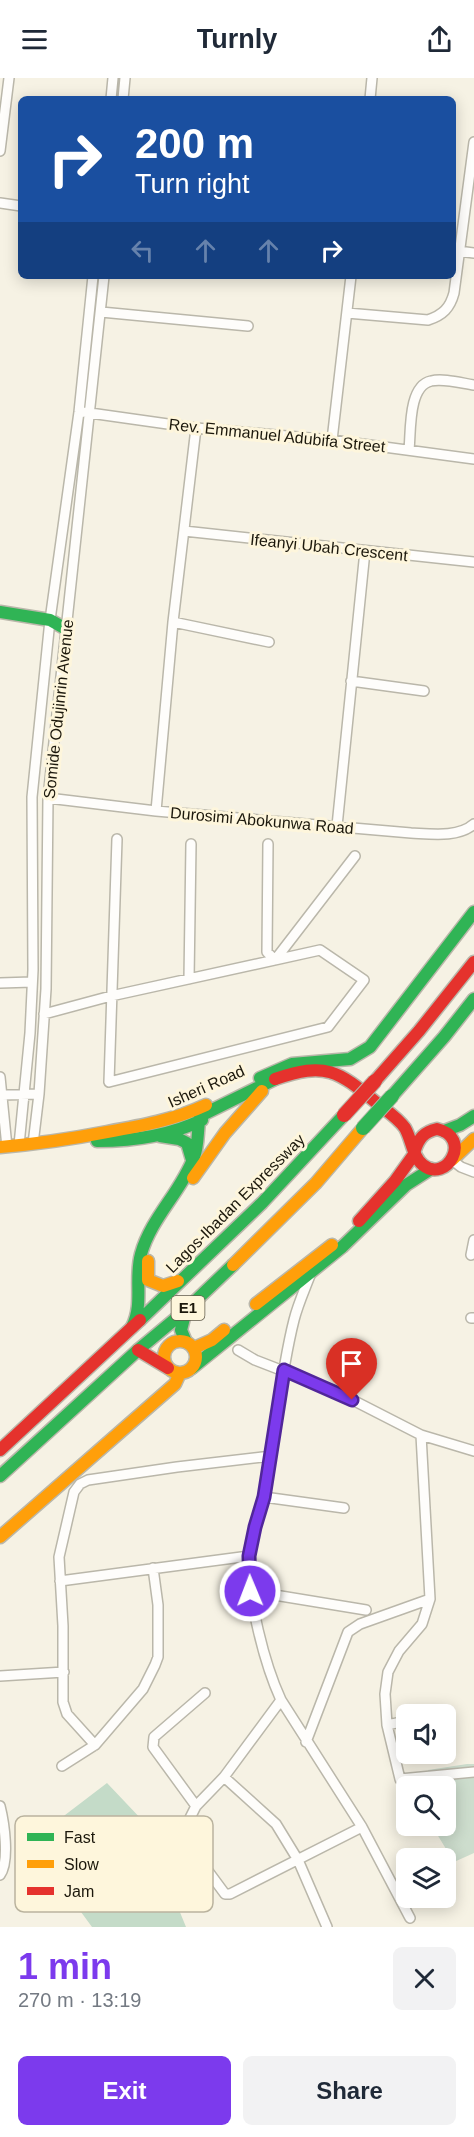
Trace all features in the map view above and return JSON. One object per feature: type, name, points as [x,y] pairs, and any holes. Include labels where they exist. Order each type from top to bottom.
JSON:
[{"type":"main road","points":[[0,612],[50,620],[66,629]]},
{"type":"main road","points":[[249,1083],[292,1064],[345,1062],[359,1056],[370,1047],[474,912]]},
{"type":"main road","name":"Lagos-Ibadan Expressway","points":[[0,1450],[198,1265],[296,1169],[419,1031],[474,962]]},
{"type":"main road","name":"E1","points":[[0,1476],[138,1350],[186,1310],[316,1183],[444,1037],[474,999]]},
{"type":"main road","name":"Isheri Road","points":[[15,1146],[152,1126],[190,1113],[249,1083],[321,1069],[337,1072],[354,1082],[404,1127],[418,1160],[431,1169]]},
{"type":"main road","name":"Isheri Road","points":[[68,1140],[106,1141],[160,1136],[198,1122],[285,1080],[316,1074],[354,1082]]},
{"type":"main road","points":[[127,1332],[137,1315],[138,1268],[143,1249],[195,1155],[200,1116],[275,1079]]},
{"type":"main road","points":[[198,1265],[169,1285],[162,1287],[148,1280],[147,1266],[150,1253],[175,1206],[228,1128],[262,1091]]},
{"type":"main road","points":[[404,1127],[444,1131],[474,1116]]},
{"type":"main road","points":[[180,1370],[164,1358],[167,1348],[176,1342],[190,1345],[212,1340],[351,1229],[395,1181],[415,1151],[416,1142],[428,1130]]},
{"type":"main road","points":[[444,1131],[455,1144],[452,1160]]},
{"type":"main road","points":[[160,1136],[179,1138],[188,1143],[192,1160]]},
{"type":"main road","points":[[0,1537],[175,1384],[180,1370],[311,1273],[344,1245],[413,1177],[431,1169],[443,1168],[474,1139]]},
{"type":"main road","points":[[180,1370],[197,1359],[181,1330],[186,1310]]},
{"type":"main road","points":[[138,1350],[180,1370]]},
{"type":"street","points":[[0,151],[9,78]]},
{"type":"street","points":[[111,96],[113,78]]},
{"type":"street","points":[[123,96],[125,78]]},
{"type":"street","points":[[370,96],[372,78]]},
{"type":"street","points":[[456,268],[473,169],[474,142]]},
{"type":"street","points":[[0,203],[18,206]]},
{"type":"street","points":[[458,251],[474,253]]},
{"type":"street","points":[[15,1146],[24,1094],[32,982],[32,797],[50,620],[84,412],[93,279]]},
{"type":"street","name":"Somide Odujinrin Avenue","points":[[15,1146],[39,1094],[47,929],[48,798],[66,629],[84,412],[101,312],[104,279]]},
{"type":"street","points":[[332,440],[351,279]]},
{"type":"street","points":[[347,313],[417,320],[437,317],[444,313],[452,302],[455,279]]},
{"type":"street","points":[[101,312],[248,326]]},
{"type":"street","points":[[409,450],[414,399],[418,390],[429,381],[436,380],[474,385]]},
{"type":"street","name":"Rev. Emmanuel Adubifa Street","points":[[84,412],[196,428],[332,440],[474,459]]},
{"type":"street","points":[[156,811],[173,622],[196,428]]},
{"type":"street","name":"Ifeanyi Ubah Crescent","points":[[184,531],[474,562]]},
{"type":"street","points":[[337,826],[365,551]]},
{"type":"street","points":[[173,622],[269,642]]},
{"type":"street","points":[[351,681],[424,692]]},
{"type":"street","name":"Durosimi Abokunwa Road","points":[[48,798],[156,811],[438,834],[460,832],[474,824]]},
{"type":"street","points":[[32,828],[47,828]]},
{"type":"street","points":[[44,1014],[111,996],[320,950],[364,980],[328,1027],[109,1082],[111,996],[117,839]]},
{"type":"street","points":[[189,979],[191,844]]},
{"type":"street","points":[[268,844],[267,952],[275,960]]},
{"type":"street","points":[[275,960],[355,856]]},
{"type":"street","points":[[0,983],[32,982]]},
{"type":"street","points":[[0,1077],[2,1095],[15,1146]]},
{"type":"street","points":[[2,1095],[39,1094]]},
{"type":"street","points":[[452,1160],[461,1167],[474,1172]]},
{"type":"street","points":[[471,1255],[474,1240]]},
{"type":"street","points":[[311,1273],[297,1308],[284,1370],[264,1497],[249,1556],[250,1591],[266,1661],[281,1700],[362,1827],[410,1918]]},
{"type":"street","points":[[238,1350],[255,1360],[335,1391],[421,1435],[474,1451]]},
{"type":"street","points":[[421,1435],[430,1599],[422,1624],[399,1651],[388,1672],[385,1695],[387,1725],[400,1779],[474,1772]]},
{"type":"street","points":[[95,1745],[67,1714],[63,1702],[64,1672],[59,1557],[74,1492],[84,1482],[177,1467],[271,1456]]},
{"type":"street","points":[[264,1497],[344,1508]]},
{"type":"street","points":[[60,1581],[249,1556]]},
{"type":"street","points":[[62,1766],[95,1745],[142,1689],[158,1657],[158,1605],[153,1568]]},
{"type":"street","points":[[250,1591],[366,1610]]},
{"type":"street","points":[[306,1742],[348,1632],[368,1621],[430,1599]]},
{"type":"street","points":[[0,1676],[64,1672]]},
{"type":"street","points":[[196,1806],[153,1747],[152,1742],[154,1737],[205,1694]]},
{"type":"street","points":[[191,1816],[196,1806],[224,1777],[281,1700]]},
{"type":"street","points":[[387,1725],[396,1723]]},
{"type":"street","points":[[224,1777],[276,1824],[298,1860],[327,1927]]},
{"type":"street","points":[[0,1806],[5,1854],[3,1871],[0,1875]]},
{"type":"street","points":[[213,1878],[222,1892],[227,1895],[362,1827]]},
{"type":"green space","points":[[474,1764],[474,1853],[456,1861],[456,1848],[445,1848],[438,1836],[456,1836],[456,1776],[431,1776],[428,1770]]},
{"type":"green space","points":[[107,1783],[138,1816],[64,1816]]},
{"type":"green space","points":[[81,1912],[180,1912],[186,1927],[92,1927]]},
{"type":"traffic: fast","points":[[0,612],[50,620],[66,629]]},
{"type":"traffic: fast","points":[[260,1078],[292,1064],[350,1059],[370,1047],[474,912]]},
{"type":"traffic: fast","points":[[392,1096],[474,999]]},
{"type":"traffic: fast","points":[[132,1327],[136,1318],[141,1254],[152,1229],[182,1182],[194,1157],[200,1116],[275,1079]]},
{"type":"traffic: fast","points":[[363,1128],[392,1096]]},
{"type":"traffic: fast","points":[[140,1320],[262,1203],[344,1115]]},
{"type":"traffic: fast","points":[[444,1131],[474,1116]]},
{"type":"traffic: fast","points":[[97,1141],[151,1136],[177,1130],[202,1120]]},
{"type":"traffic: fast","points":[[160,1136],[179,1139],[187,1143],[192,1160]]},
{"type":"traffic: fast","points":[[192,1368],[342,1247],[406,1185],[431,1169]]},
{"type":"traffic: fast","points":[[0,1476],[138,1350],[186,1310],[233,1265]]},
{"type":"traffic: fast","points":[[186,1310],[181,1330],[186,1342]]},
{"type":"traffic: slow","points":[[193,1178],[225,1133],[262,1091]]},
{"type":"traffic: slow","points":[[0,1147],[67,1139],[132,1127],[170,1119],[206,1105]]},
{"type":"traffic: slow","points":[[233,1265],[316,1183],[363,1128]]},
{"type":"traffic: slow","points":[[452,1160],[474,1139]]},
{"type":"traffic: slow","points":[[256,1304],[332,1245]]},
{"type":"traffic: slow","points":[[148,1261],[148,1280],[163,1286],[178,1281]]},
{"type":"traffic: slow","points":[[194,1348],[212,1340],[224,1330]]},
{"type":"traffic: slow","points":[[180,1341],[191,1346],[196,1357],[191,1368],[180,1373],[169,1368],[164,1357],[169,1346],[180,1341]]},
{"type":"traffic: slow","points":[[0,1537],[175,1384],[180,1373]]},
{"type":"traffic: jam","points":[[375,1081],[419,1031],[474,962]]},
{"type":"traffic: jam","points":[[275,1079],[320,1070],[342,1077],[399,1121],[405,1128],[419,1161],[432,1169],[440,1169],[447,1164],[455,1149],[448,1134],[437,1129],[423,1136],[415,1150]]},
{"type":"traffic: jam","points":[[344,1115],[375,1081]]},
{"type":"traffic: jam","points":[[359,1221],[395,1181],[415,1153]]},
{"type":"traffic: jam","points":[[0,1450],[140,1320]]},
{"type":"traffic: jam","points":[[138,1350],[168,1368]]},
{"type":"route","points":[[250,1591],[249,1556],[264,1497],[284,1370],[352,1400]]}]
